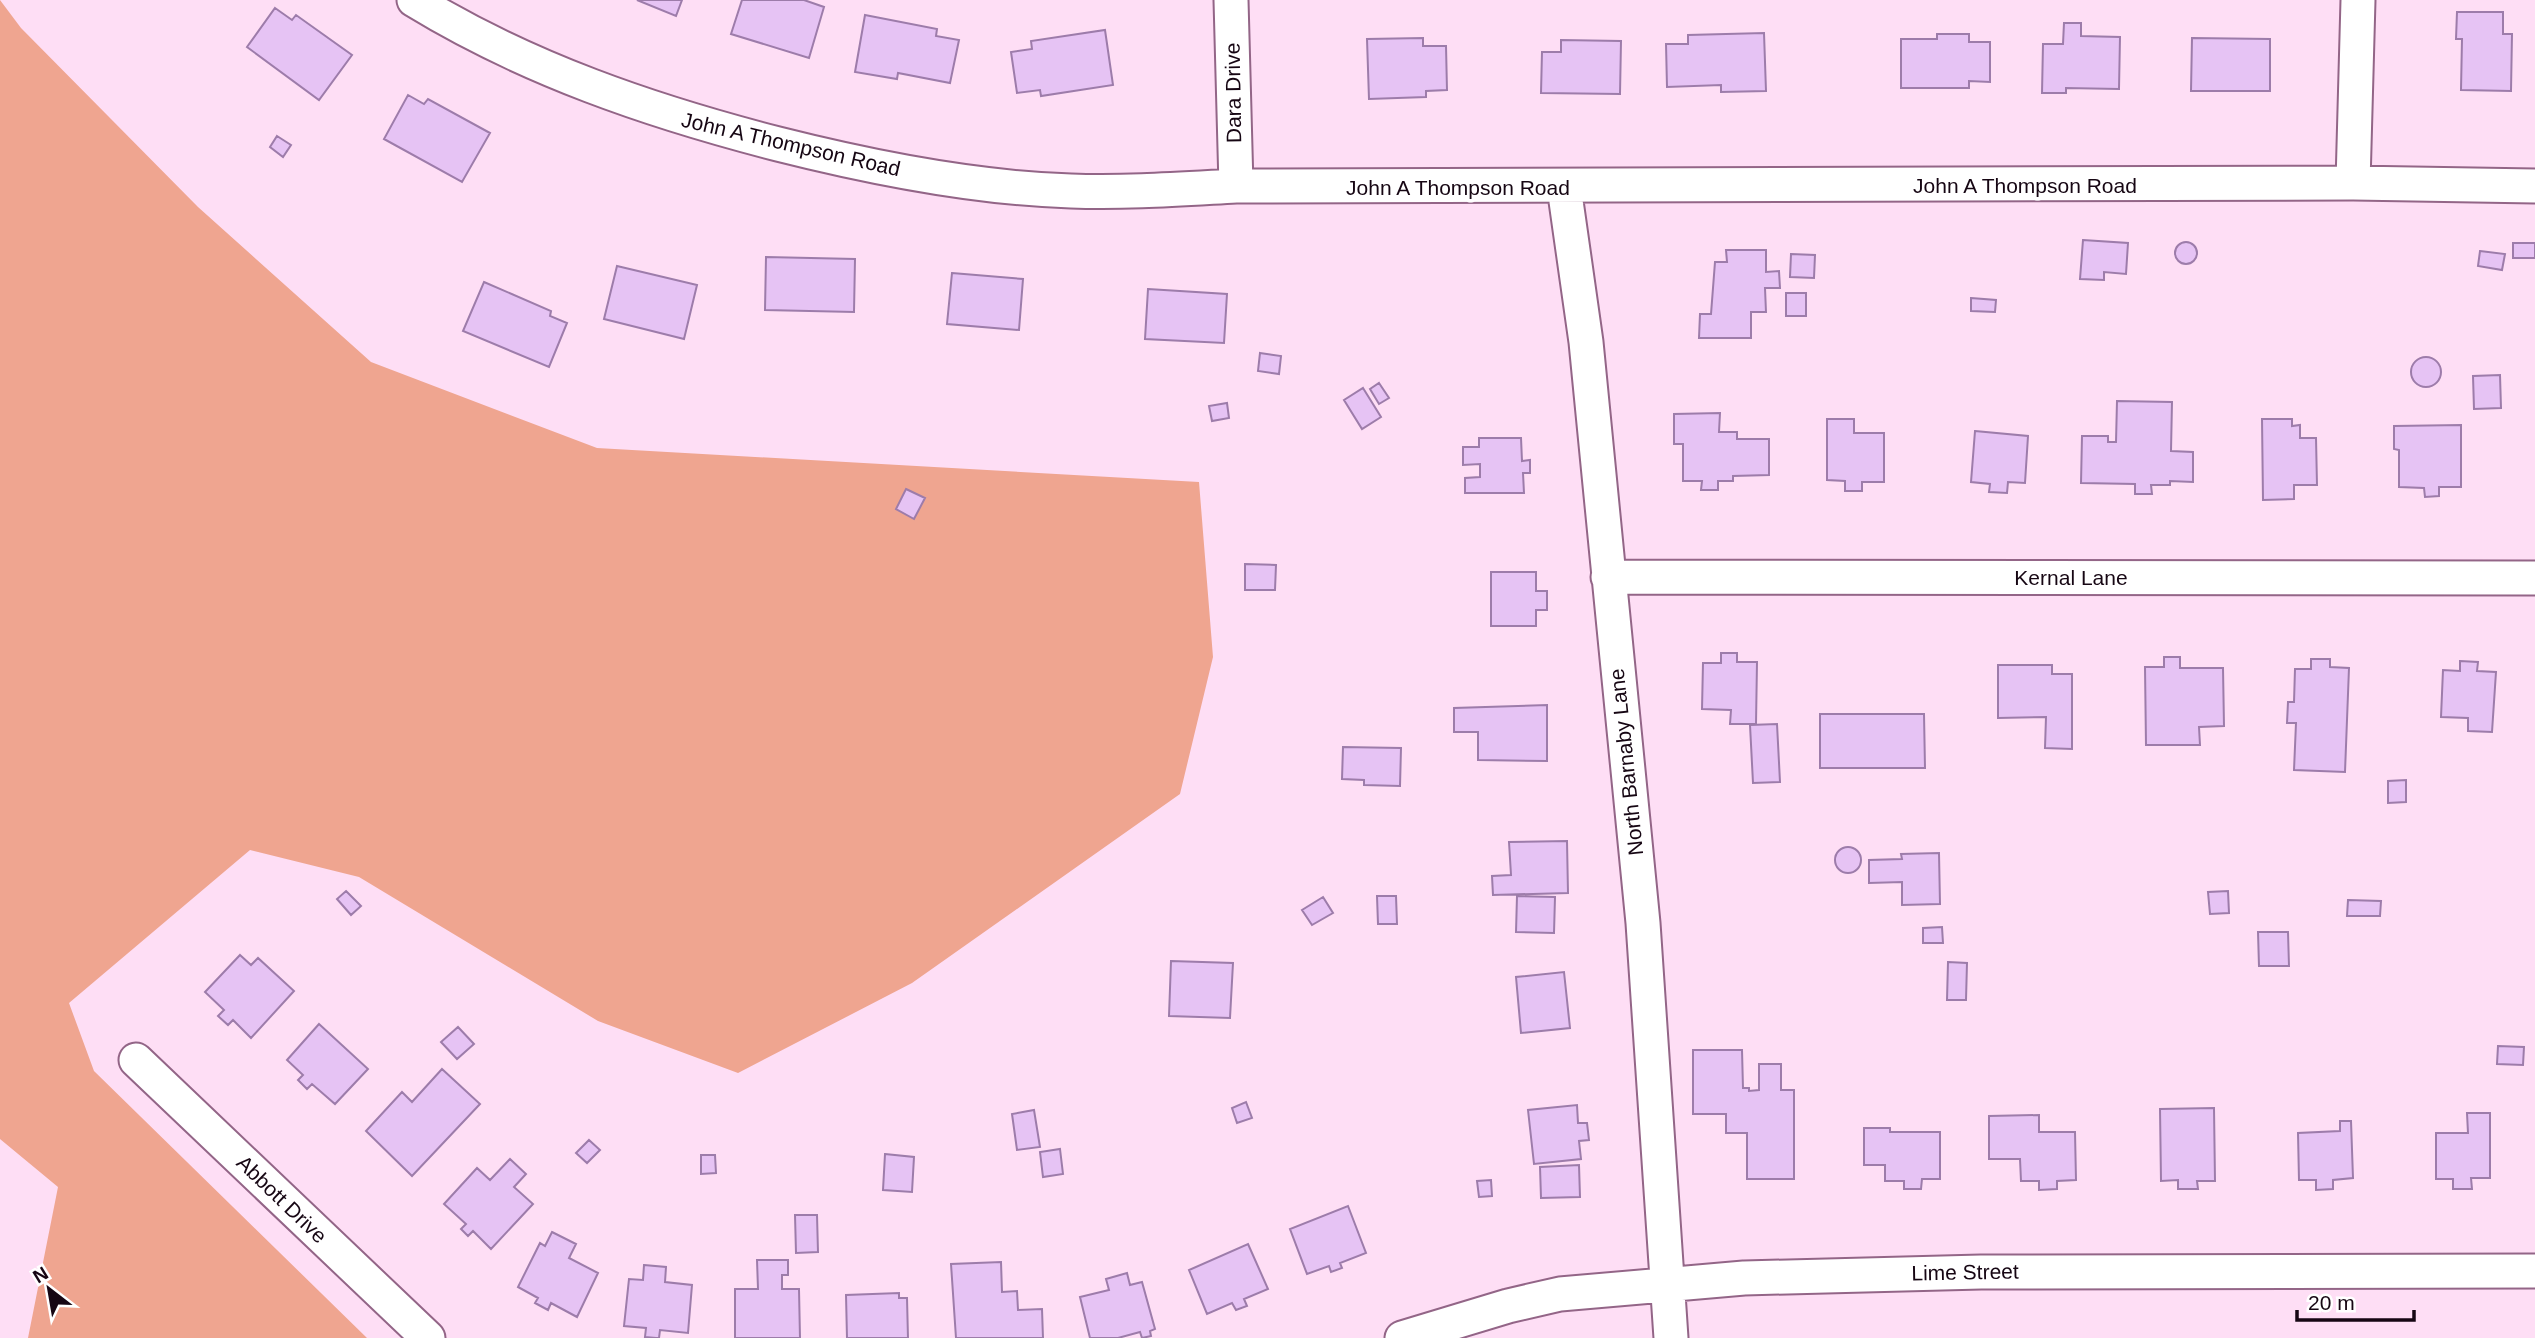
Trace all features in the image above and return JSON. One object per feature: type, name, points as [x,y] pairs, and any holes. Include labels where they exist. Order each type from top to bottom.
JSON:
[{"type":"street","name":"John A Thompson Road","points":[[414,0],[512,54],[607,93],[687,121],[842,160],[978,182],[1069,191],[1236,186],[2353,183],[2535,186]]},
{"type":"street","name":"Dara Drive","points":[[1231,0],[1236,186]]},
{"type":"street","points":[[2353,183],[2358,0]]},
{"type":"street","name":"North Barnaby Lane","points":[[1564,187],[1586,342],[1643,923],[1671,1338]]},
{"type":"street","name":"Kernal Lane","points":[[1608,577],[2535,578]]},
{"type":"street","name":"Abbott Drive","points":[[136,1060],[428,1338]]},
{"type":"street","name":"Lime Street","points":[[1402,1338],[1508,1306],[1560,1294],[1668,1287],[1744,1278],[1877,1273],[2535,1271]]},
{"type":"shaded area","points":[[0,0],[21,28],[198,207],[371,362],[597,448],[1199,482],[1213,657],[1180,794],[912,983],[738,1073],[598,1021],[359,877],[250,850],[69,1003],[94,1071],[367,1338],[28,1338],[58,1187],[0,1139]]},
{"type":"building","points":[[637,0],[682,0],[676,16]]},
{"type":"building","points":[[742,0],[804,0],[824,7],[809,58],[731,34]]},
{"type":"building","points":[[275,8],[292,20],[296,15],[352,55],[319,100],[247,47]]},
{"type":"building","points":[[2457,12],[2503,12],[2503,34],[2512,34],[2511,91],[2461,90],[2462,39],[2456,39]]},
{"type":"building","points":[[865,15],[937,29],[936,36],[959,40],[950,83],[898,73],[897,79],[855,72]]},
{"type":"building","points":[[2064,23],[2081,23],[2081,36],[2120,37],[2119,89],[2066,88],[2066,93],[2042,93],[2043,44],[2063,44]]},
{"type":"building","points":[[1105,30],[1113,85],[1041,96],[1040,90],[1017,93],[1011,52],[1032,49],[1031,41]]},
{"type":"building","points":[[1764,33],[1766,91],[1721,92],[1721,85],[1667,87],[1666,44],[1688,44],[1688,35]]},
{"type":"building","points":[[1937,34],[1969,34],[1969,42],[1990,42],[1990,82],[1969,81],[1969,88],[1901,88],[1901,39],[1937,39]]},
{"type":"building","points":[[1423,38],[1423,46],[1446,46],[1447,90],[1426,91],[1426,97],[1369,99],[1367,39]]},
{"type":"building","points":[[2192,38],[2270,39],[2270,91],[2191,91]]},
{"type":"building","points":[[1561,40],[1621,41],[1620,94],[1541,93],[1542,52],[1561,52]]},
{"type":"building","points":[[408,95],[424,104],[428,99],[490,133],[462,182],[384,139]]},
{"type":"building","points":[[277,136],[291,145],[283,157],[270,147]]},
{"type":"building","points":[[2083,240],[2128,243],[2126,274],[2104,272],[2104,280],[2080,279]]},
{"type":"building","points":[[2186,242],[2194,245],[2197,253],[2194,261],[2186,264],[2178,261],[2175,253],[2178,245]]},
{"type":"building","points":[[2513,243],[2535,243],[2535,258],[2513,258]]},
{"type":"building","points":[[1726,250],[1766,250],[1766,272],[1779,271],[1780,288],[1765,288],[1766,312],[1751,312],[1751,338],[1699,338],[1700,314],[1711,314],[1715,262],[1727,262]]},
{"type":"building","points":[[2480,251],[2505,254],[2502,270],[2478,266]]},
{"type":"building","points":[[1791,254],[1815,255],[1814,278],[1790,277]]},
{"type":"building","points":[[766,257],[855,259],[854,312],[765,310]]},
{"type":"building","points":[[617,266],[697,285],[684,339],[604,319]]},
{"type":"building","points":[[952,273],[1023,279],[1019,330],[947,324]]},
{"type":"building","points":[[484,282],[551,311],[550,316],[567,323],[549,367],[463,331]]},
{"type":"building","points":[[1148,289],[1227,294],[1224,343],[1145,339]]},
{"type":"building","points":[[1786,293],[1806,293],[1806,316],[1786,316]]},
{"type":"building","points":[[1971,298],[1996,300],[1995,312],[1971,311]]},
{"type":"building","points":[[1260,353],[1281,356],[1279,374],[1258,371]]},
{"type":"building","points":[[2426,357],[2432,358],[2440,366],[2440,378],[2432,386],[2426,387],[2420,386],[2412,378],[2411,372],[2412,366],[2420,358]]},
{"type":"building","points":[[2500,375],[2501,408],[2474,409],[2473,376]]},
{"type":"building","points":[[1379,383],[1389,398],[1379,404],[1370,389]]},
{"type":"building","points":[[1363,388],[1381,417],[1362,429],[1344,400]]},
{"type":"building","points":[[2117,401],[2172,402],[2171,451],[2193,452],[2193,482],[2170,481],[2170,485],[2151,485],[2152,494],[2135,494],[2135,484],[2081,483],[2082,436],[2108,436],[2108,442],[2116,442]]},
{"type":"building","points":[[1227,403],[1229,418],[1212,421],[1209,406]]},
{"type":"building","points":[[1720,413],[1719,432],[1737,432],[1737,439],[1769,439],[1769,475],[1733,476],[1733,481],[1718,481],[1718,490],[1701,490],[1702,481],[1683,481],[1683,444],[1674,444],[1674,414]]},
{"type":"building","points":[[1827,419],[1854,419],[1854,433],[1884,433],[1884,482],[1862,482],[1862,491],[1845,491],[1845,481],[1827,480]]},
{"type":"building","points":[[2262,419],[2292,419],[2292,426],[2300,425],[2300,438],[2316,438],[2317,485],[2294,485],[2294,499],[2263,500]]},
{"type":"building","points":[[2461,425],[2461,487],[2439,487],[2439,496],[2425,497],[2424,488],[2399,487],[2399,450],[2394,449],[2394,426]]},
{"type":"building","points":[[1975,431],[2028,436],[2025,483],[2008,482],[2007,493],[1989,492],[1990,484],[1971,482]]},
{"type":"building","points":[[1479,438],[1521,438],[1522,461],[1530,460],[1530,473],[1523,473],[1524,493],[1465,493],[1465,478],[1480,477],[1480,464],[1463,465],[1463,447],[1479,447]]},
{"type":"building","points":[[906,489],[925,498],[914,519],[896,509]]},
{"type":"building","points":[[1245,564],[1276,565],[1275,590],[1245,590]]},
{"type":"building","points":[[1491,572],[1536,572],[1536,591],[1547,591],[1547,610],[1536,610],[1536,626],[1491,626]]},
{"type":"building","points":[[1721,653],[1737,653],[1737,662],[1757,662],[1756,724],[1730,724],[1731,710],[1702,709],[1703,663],[1721,663]]},
{"type":"building","points":[[2164,657],[2180,657],[2180,668],[2223,668],[2224,726],[2199,727],[2200,745],[2146,745],[2145,667],[2164,667]]},
{"type":"building","points":[[2311,659],[2330,659],[2330,667],[2349,668],[2345,772],[2294,770],[2296,723],[2287,723],[2288,702],[2294,702],[2295,669],[2311,669]]},
{"type":"building","points":[[2460,661],[2478,662],[2477,671],[2496,672],[2492,732],[2468,731],[2468,718],[2441,717],[2443,670],[2460,671]]},
{"type":"building","points":[[1998,665],[2052,665],[2052,674],[2072,674],[2072,749],[2045,748],[2046,717],[1998,718]]},
{"type":"building","points":[[1547,705],[1547,761],[1478,760],[1478,732],[1454,732],[1454,708]]},
{"type":"building","points":[[1820,714],[1924,714],[1925,768],[1820,768]]},
{"type":"building","points":[[1777,724],[1780,782],[1753,783],[1750,725]]},
{"type":"building","points":[[1343,747],[1401,748],[1400,786],[1364,785],[1364,780],[1342,779]]},
{"type":"building","points":[[2406,780],[2406,802],[2388,803],[2388,781]]},
{"type":"building","points":[[1567,841],[1568,893],[1493,895],[1492,876],[1511,875],[1509,842]]},
{"type":"building","points":[[1848,847],[1857,851],[1861,860],[1857,869],[1848,873],[1839,869],[1835,860],[1839,851]]},
{"type":"building","points":[[1939,853],[1940,904],[1902,905],[1902,882],[1869,883],[1869,860],[1902,859],[1901,854]]},
{"type":"building","points":[[346,891],[361,906],[351,915],[337,899]]},
{"type":"building","points":[[2228,891],[2229,913],[2210,914],[2208,892]]},
{"type":"building","points":[[1377,896],[1396,896],[1397,924],[1378,924]]},
{"type":"building","points":[[1517,896],[1555,897],[1554,933],[1516,932]]},
{"type":"building","points":[[1323,897],[1333,913],[1312,925],[1302,910]]},
{"type":"building","points":[[2348,900],[2381,901],[2380,916],[2347,916]]},
{"type":"building","points":[[1942,927],[1943,943],[1923,943],[1923,928]]},
{"type":"building","points":[[2258,932],[2288,932],[2289,966],[2259,966]]},
{"type":"building","points":[[240,955],[251,965],[258,958],[294,991],[251,1038],[233,1020],[228,1025],[218,1016],[224,1010],[205,992]]},
{"type":"building","points":[[1171,961],[1233,963],[1230,1018],[1169,1016]]},
{"type":"building","points":[[1948,962],[1967,963],[1966,1000],[1947,1000]]},
{"type":"building","points":[[1564,972],[1570,1028],[1521,1033],[1516,977]]},
{"type":"building","points":[[319,1024],[368,1069],[335,1104],[312,1084],[307,1089],[298,1080],[303,1075],[287,1060]]},
{"type":"building","points":[[458,1027],[474,1044],[457,1059],[441,1042]]},
{"type":"building","points":[[2498,1046],[2524,1047],[2523,1065],[2497,1064]]},
{"type":"building","points":[[1693,1050],[1742,1050],[1743,1088],[1749,1088],[1749,1091],[1759,1090],[1759,1064],[1781,1064],[1781,1090],[1794,1090],[1794,1179],[1747,1179],[1747,1133],[1726,1133],[1726,1114],[1693,1114]]},
{"type":"building","points":[[442,1069],[480,1104],[412,1176],[366,1131],[402,1092],[412,1102]]},
{"type":"building","points":[[1246,1102],[1252,1118],[1237,1123],[1232,1108]]},
{"type":"building","points":[[1577,1105],[1578,1123],[1587,1123],[1589,1140],[1579,1141],[1581,1159],[1534,1164],[1528,1110]]},
{"type":"building","points":[[2214,1108],[2215,1181],[2197,1181],[2198,1189],[2178,1189],[2178,1180],[2161,1181],[2160,1109]]},
{"type":"building","points":[[1034,1110],[1040,1147],[1017,1150],[1012,1114]]},
{"type":"building","points":[[2467,1113],[2490,1113],[2490,1178],[2471,1178],[2472,1189],[2453,1189],[2453,1179],[2436,1179],[2436,1133],[2468,1133]]},
{"type":"building","points":[[2039,1115],[2039,1132],[2075,1132],[2076,1180],[2057,1181],[2057,1189],[2039,1190],[2039,1181],[2021,1181],[2020,1159],[1989,1159],[1989,1116]]},
{"type":"building","points":[[2340,1121],[2351,1121],[2353,1178],[2333,1180],[2333,1189],[2316,1190],[2316,1180],[2299,1180],[2298,1133],[2340,1131]]},
{"type":"building","points":[[1864,1128],[1890,1128],[1890,1132],[1940,1132],[1940,1179],[1922,1179],[1921,1189],[1904,1189],[1904,1181],[1885,1181],[1885,1165],[1864,1165]]},
{"type":"building","points":[[589,1140],[600,1150],[587,1163],[576,1153]]},
{"type":"building","points":[[1060,1149],[1063,1174],[1043,1177],[1040,1152]]},
{"type":"building","points":[[885,1154],[914,1157],[912,1192],[883,1190]]},
{"type":"building","points":[[701,1155],[715,1155],[716,1173],[701,1174]]},
{"type":"building","points":[[510,1159],[526,1174],[514,1187],[533,1204],[491,1249],[473,1231],[468,1236],[461,1229],[466,1224],[444,1204],[477,1168],[490,1180]]},
{"type":"building","points":[[1579,1165],[1580,1197],[1541,1198],[1540,1167]]},
{"type":"building","points":[[1491,1180],[1492,1196],[1479,1197],[1477,1181]]},
{"type":"building","points":[[1348,1206],[1366,1253],[1340,1263],[1342,1268],[1331,1272],[1329,1266],[1307,1274],[1290,1229]]},
{"type":"building","points":[[795,1215],[817,1215],[818,1252],[796,1253]]},
{"type":"building","points":[[552,1232],[576,1244],[569,1258],[598,1273],[577,1317],[551,1303],[548,1310],[535,1303],[538,1298],[518,1287],[540,1243],[545,1246]]},
{"type":"building","points":[[1248,1244],[1268,1289],[1244,1299],[1247,1306],[1236,1310],[1232,1303],[1207,1314],[1189,1270]]},
{"type":"building","points":[[757,1260],[788,1260],[788,1275],[782,1275],[782,1289],[799,1289],[800,1338],[735,1338],[735,1289],[758,1289]]},
{"type":"building","points":[[1001,1262],[1002,1292],[1017,1291],[1018,1310],[1042,1309],[1043,1338],[956,1338],[951,1264]]},
{"type":"building","points":[[644,1265],[666,1267],[665,1282],[692,1285],[688,1333],[660,1330],[659,1338],[645,1337],[646,1328],[624,1326],[629,1279],[643,1280]]},
{"type":"building","points":[[1127,1273],[1130,1285],[1142,1282],[1155,1329],[1150,1331],[1151,1336],[1142,1338],[1140,1332],[1118,1338],[1090,1338],[1080,1297],[1109,1290],[1106,1279]]},
{"type":"building","points":[[899,1293],[899,1298],[907,1298],[908,1338],[847,1338],[846,1295]]}]
